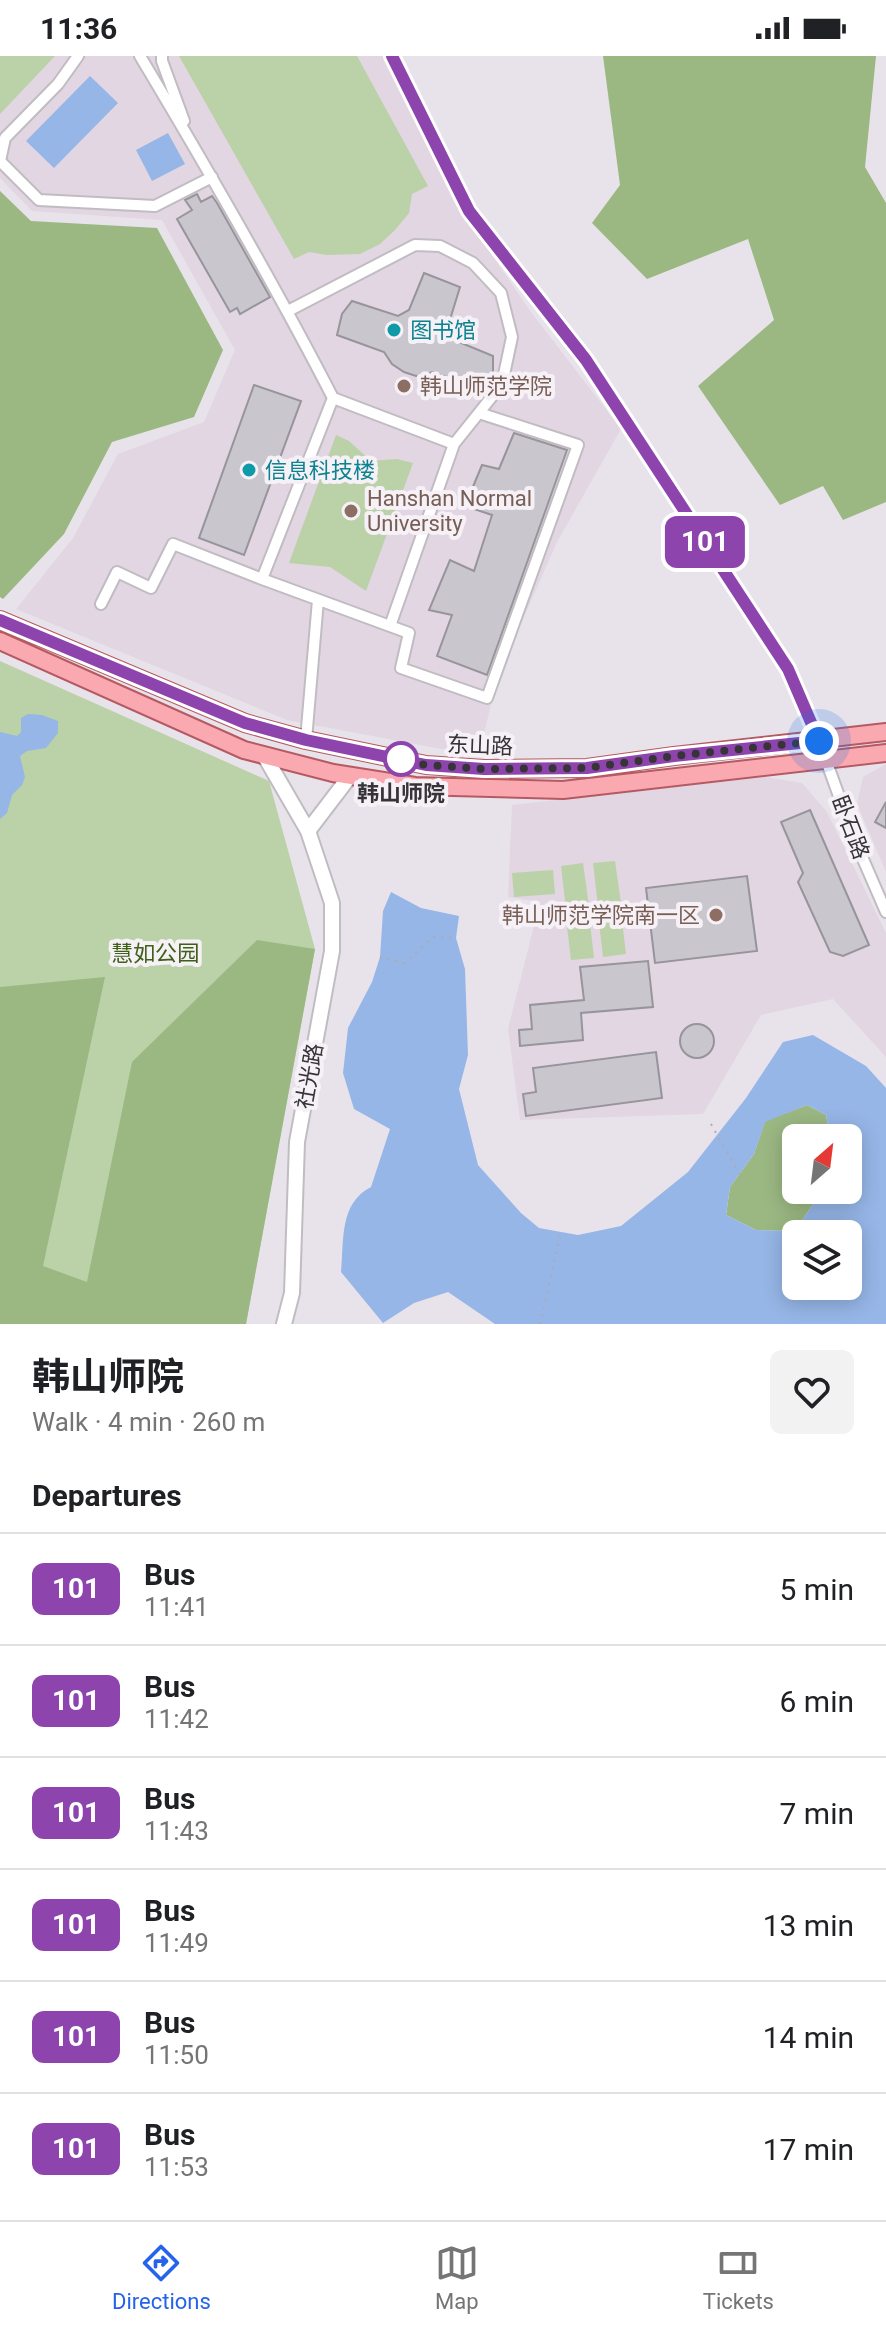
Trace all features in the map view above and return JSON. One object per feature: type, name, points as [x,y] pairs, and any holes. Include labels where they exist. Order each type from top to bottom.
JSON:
[{"type":"main road","name":"东山路","points":[[0,620],[245,723],[306,740],[426,765],[484,769],[587,768],[886,732]]},
{"type":"main road","name":"东山路","points":[[0,641],[244,750],[350,776],[415,786],[563,790],[886,753]]},
{"type":"street","points":[[78,56],[58,84],[5,138],[0,161],[39,200],[155,206],[212,177]]},
{"type":"street","points":[[140,56],[288,311],[333,398],[454,444]]},
{"type":"street","points":[[162,56],[193,146]]},
{"type":"street","name":"卧石路","points":[[392,56],[469,211],[586,360],[788,669],[886,912]]},
{"type":"street","points":[[288,311],[415,245],[440,246],[473,263],[501,293],[512,337],[502,384],[454,444],[390,626]]},
{"type":"street","points":[[262,579],[333,398]]},
{"type":"street","points":[[101,604],[117,572],[151,588],[173,544],[409,633],[401,668],[487,698],[578,445],[479,413]]},
{"type":"street","points":[[306,740],[318,600]]},
{"type":"street","name":"社光路","points":[[264,755],[308,831],[332,903],[332,951],[297,1142],[292,1293],[284,1324]]},
{"type":"street","points":[[308,831],[350,776]]},
{"type":"path","points":[[380,957],[405,963],[433,937],[456,938]]},
{"type":"path","points":[[711,1124],[747,1187]]},
{"type":"path","points":[[540,1324],[561,1232]]},
{"type":"shaded area","name":"韩山师范学院","points":[[0,56],[384,56],[459,207],[531,312],[621,429],[557,542],[497,678],[479,756],[287,720],[16,609],[73,538],[118,454],[204,422],[235,350],[162,220],[32,211],[0,178]]},
{"type":"shaded area","points":[[886,764],[886,872],[857,804],[863,777]]},
{"type":"shaded area","points":[[765,777],[802,783],[827,812],[886,933],[886,1057],[833,999],[761,1015],[703,1114],[520,1120],[508,1029],[540,902],[508,897],[512,805]]},
{"type":"green space","points":[[0,56],[55,56],[0,114]]},
{"type":"green space","points":[[179,56],[357,56],[428,186],[412,194],[409,213],[380,244],[360,254],[309,252],[294,259]]},
{"type":"green space","points":[[603,56],[876,56],[865,167],[886,203],[886,502],[843,520],[823,486],[780,505],[698,386],[774,320],[748,239],[647,279],[592,223],[620,185]]},
{"type":"green space","points":[[0,191],[31,221],[157,228],[223,350],[194,417],[112,442],[64,534],[3,599],[0,597]]},
{"type":"green space","points":[[336,435],[349,441],[371,461],[397,459],[413,463],[366,591],[330,567],[289,563]]},
{"type":"green space","name":"慧如公园","points":[[0,661],[269,781],[315,949],[246,1324],[0,1324]]},
{"type":"green space","points":[[615,861],[621,903],[598,906],[593,863]]},
{"type":"green space","points":[[583,863],[589,906],[566,909],[561,866]]},
{"type":"green space","points":[[553,870],[555,894],[514,897],[512,873]]},
{"type":"green space","points":[[621,912],[626,954],[603,957],[598,914]]},
{"type":"green space","points":[[589,915],[594,958],[571,960],[566,918]]},
{"type":"green space","points":[[257,940],[315,949],[246,1324],[0,1324],[0,987],[105,977],[43,1266],[87,1282],[132,1062]]},
{"type":"green space","points":[[807,1105],[826,1115],[828,1124],[782,1124],[782,1204],[813,1204],[802,1220],[782,1220],[782,1231],[756,1230],[726,1215],[730,1187],[754,1154],[765,1121]]},
{"type":"water","points":[[90,76],[118,103],[54,168],[26,141]]},
{"type":"water","points":[[168,133],[185,164],[152,181],[136,150]]},
{"type":"water","points":[[28,714],[58,721],[58,733],[46,748],[27,751],[20,756],[25,777],[12,795],[7,813],[0,819],[0,732],[17,736],[21,732],[21,718]]},
{"type":"water","points":[[391,892],[421,908],[459,916],[456,938],[465,969],[468,1055],[459,1089],[478,1165],[521,1213],[539,1228],[578,1235],[621,1226],[688,1172],[746,1098],[783,1042],[813,1035],[866,1066],[886,1088],[886,1324],[495,1324],[448,1292],[414,1303],[383,1323],[341,1272],[348,1213],[353,1203],[371,1187],[390,1129],[354,1109],[343,1073],[348,1028],[372,982],[380,957],[383,911]]},
{"type":"building","points":[[197,194],[201,202],[212,196],[217,203],[270,297],[240,314],[237,308],[230,312],[177,219],[192,210],[185,200]]},
{"type":"building","name":"图书馆","points":[[424,273],[460,287],[448,326],[454,340],[493,356],[493,373],[482,391],[433,372],[416,376],[404,372],[392,364],[384,352],[337,335],[342,314],[352,301],[398,316],[409,310]]},
{"type":"building","points":[[254,385],[301,401],[244,555],[199,538]]},
{"type":"building","points":[[514,433],[567,450],[487,675],[437,656],[452,615],[429,610],[450,560],[474,571],[492,515],[465,506],[482,465],[499,469]]},
{"type":"building","points":[[886,802],[886,828],[875,822]]},
{"type":"building","points":[[810,810],[869,945],[843,956],[830,952],[798,882],[803,873],[781,822]]},
{"type":"building","points":[[747,876],[757,951],[655,963],[646,888]]},
{"type":"building","points":[[648,961],[653,1007],[581,1013],[583,1040],[520,1046],[519,1030],[532,1029],[530,1005],[584,1000],[580,967]]},
{"type":"building","points":[[697,1024],[709,1029],[714,1041],[709,1053],[697,1058],[685,1053],[680,1041],[685,1029]]},
{"type":"building","points":[[656,1052],[662,1098],[526,1116],[523,1094],[536,1092],[533,1068]]},
{"type":"bus line","name":"101","points":[[0,620],[245,723],[306,740],[426,765],[484,769],[587,768],[819,741],[788,669],[586,360],[469,211],[392,56]]},
{"type":"place","name":"图书馆","points":[[394,330]]},
{"type":"place","name":"韩山师范学院","points":[[404,386]]},
{"type":"place","name":"信息科技楼","points":[[249,470]]},
{"type":"place","name":"Hanshan Normal University","points":[[351,511]]},
{"type":"place","name":"韩山师院","points":[[401,759]]},
{"type":"place","name":"韩山师范学院南一区","points":[[716,915]]},
{"type":"route","points":[[401,759],[398,759],[426,765],[484,769],[587,768],[819,741]]}]
